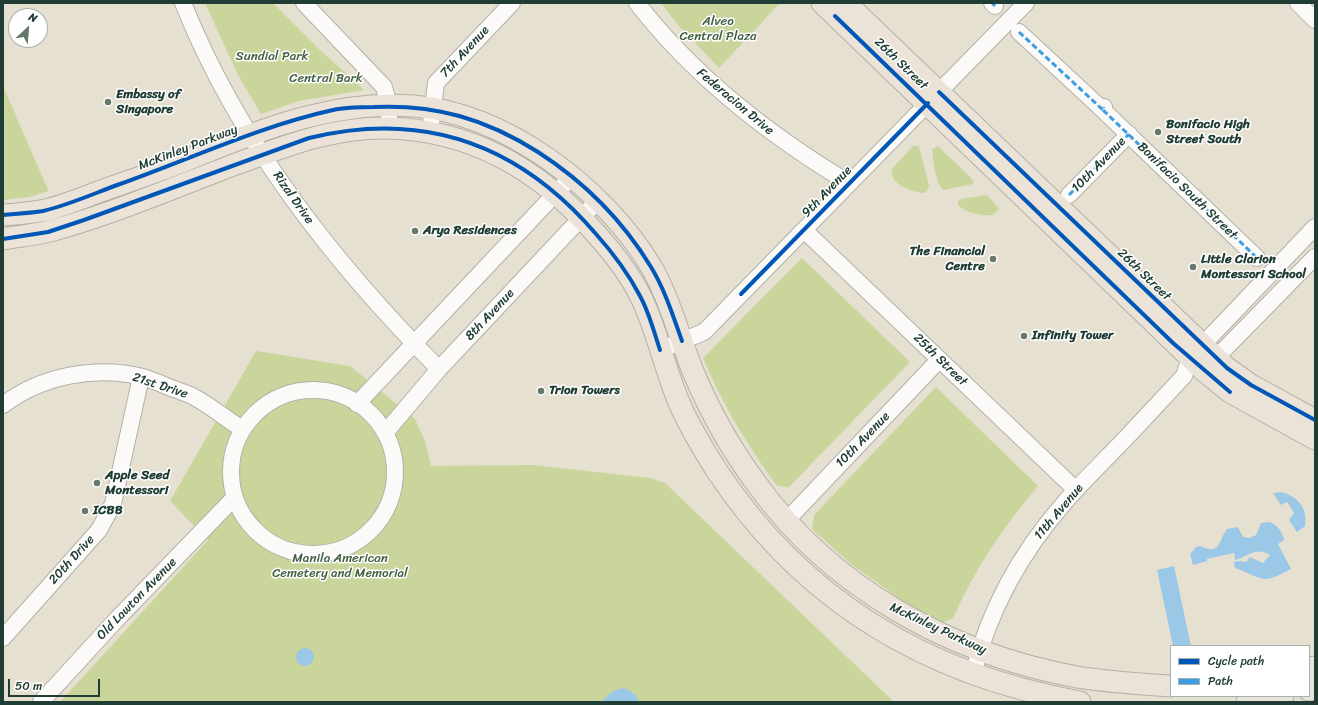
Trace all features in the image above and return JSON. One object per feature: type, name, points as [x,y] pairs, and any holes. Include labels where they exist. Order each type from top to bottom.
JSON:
[{"type":"main road","name":"26th Street","points":[[822,3],[933,98]]},
{"type":"main road","name":"26th Street","points":[[846,3],[933,98],[1230,392],[1315,439]]},
{"type":"main road","name":"McKinley Parkway","points":[[3,215],[44,211],[250,135],[334,110],[389,106],[432,109],[483,123],[530,148],[572,176],[598,200],[628,234],[651,266],[661,287],[692,368],[720,429],[758,487],[786,521],[827,562],[853,583],[911,619],[979,649],[1027,665],[1073,676],[1103,681],[1170,686]]},
{"type":"main road","name":"McKinley Parkway","points":[[3,239],[48,232],[262,154],[338,130],[388,128],[430,132],[472,143],[500,155],[542,181],[556,192],[582,217],[610,249],[641,296],[678,402],[698,440],[718,473],[740,502],[785,555],[837,602],[908,645],[973,674],[1021,690],[1076,702]]},
{"type":"main road","name":"26th Street","points":[[1199,361],[1251,385],[1315,420]]},
{"type":"main road","points":[[1247,702],[1277,697]]},
{"type":"street","name":"Rizal Drive","points":[[183,3],[206,52],[250,135],[262,154],[324,241],[414,344],[439,369]]},
{"type":"street","points":[[304,3],[384,88],[389,106],[388,128]]},
{"type":"street","name":"7th Avenue","points":[[430,132],[434,89],[442,76],[512,3]]},
{"type":"street","name":"Federacion Drive","points":[[637,3],[670,42],[725,96],[790,146],[849,183]]},
{"type":"street","name":"9th Avenue","points":[[660,350],[704,332],[1026,3]]},
{"type":"street","points":[[1298,3],[1315,20]]},
{"type":"street","name":"Bonifacio South Street","points":[[1019,32],[1103,109],[1256,256]]},
{"type":"street","name":"10th Avenue","points":[[1070,195],[1136,141]]},
{"type":"street","points":[[358,404],[572,176]]},
{"type":"street","name":"8th Avenue","points":[[385,433],[439,369],[598,200]]},
{"type":"street","name":"11th Avenue","points":[[973,674],[979,649],[1007,585],[1025,555],[1064,502],[1199,361],[1315,227]]},
{"type":"street","name":"25th Street","points":[[804,230],[1076,490]]},
{"type":"street","name":"11th Avenue","points":[[1199,361],[1315,257]]},
{"type":"street","name":"10th Avenue","points":[[786,521],[939,360]]},
{"type":"street","name":"21st Drive","points":[[3,404],[38,385],[64,377],[91,373],[112,373],[142,377],[193,396],[242,429]]},
{"type":"street","name":"20th Drive","points":[[3,638],[99,530],[112,504],[142,377]]},
{"type":"street","points":[[320,390],[346,397],[358,404],[373,416],[385,433],[394,458],[395,472],[391,498],[379,522],[359,541],[347,547],[328,553],[308,555],[292,552],[276,546],[262,538],[250,526],[241,513],[234,498],[230,475],[230,463],[236,440],[242,429],[264,406],[282,396],[294,392],[320,390]]},
{"type":"street","name":"Old Lawton Avenue","points":[[41,702],[116,620],[234,498]]},
{"type":"green space","name":"Sundial Park","points":[[205,3],[273,3],[319,49],[364,90],[299,101],[261,114],[238,75]]},
{"type":"green space","name":"Alveo Central Plaza","points":[[661,3],[780,3],[719,68],[678,25]]},
{"type":"green space","points":[[3,86],[49,191],[29,197],[3,200]]},
{"type":"green space","points":[[913,146],[918,146],[920,150],[929,186],[925,193],[920,193],[902,187],[894,179],[892,174],[892,169]]},
{"type":"green space","points":[[938,146],[973,180],[973,184],[943,190],[936,176],[932,149]]},
{"type":"green space","points":[[986,195],[999,209],[993,215],[974,213],[961,208],[958,205],[958,201],[961,199]]},
{"type":"green space","points":[[802,258],[910,362],[789,487],[777,486],[756,455],[727,408],[703,358]]},
{"type":"green space","name":"Manila American Cemetery and Memorial","points":[[256,351],[350,366],[415,419],[425,441],[431,466],[533,465],[650,478],[665,483],[892,700],[891,702],[60,702],[208,540],[170,501]]},
{"type":"green space","points":[[936,387],[1038,486],[1013,517],[980,566],[953,618],[943,623],[903,601],[851,564],[812,529],[814,515]]},
{"type":"water","points":[[1281,492],[1297,500],[1305,513],[1305,526],[1297,532],[1289,520],[1294,513],[1287,502],[1281,505],[1273,493]]},
{"type":"water","points":[[1270,522],[1281,531],[1284,540],[1278,544],[1291,569],[1274,577],[1263,579],[1235,568],[1234,562],[1246,562],[1250,557],[1263,563],[1270,555],[1260,552],[1252,553],[1235,560],[1234,553],[1207,559],[1207,561],[1193,565],[1190,554],[1196,547],[1200,546],[1207,549],[1215,548],[1218,546],[1227,529],[1238,527],[1243,537],[1250,538],[1256,535],[1261,523]]},
{"type":"water","points":[[1174,566],[1191,645],[1173,645],[1157,570]]},
{"type":"water","points":[[305,648],[311,651],[314,657],[311,663],[305,666],[299,663],[296,657],[299,651]]},
{"type":"water","points":[[624,688],[635,694],[639,702],[601,702],[613,691]]},
{"type":"marked path","points":[[992,3],[995,6]]},
{"type":"marked path","points":[[1019,32],[1103,110],[1104,107]]},
{"type":"marked path","points":[[1103,110],[1257,258]]},
{"type":"marked path","points":[[1069,195],[1129,134]]},
{"type":"cycle path","points":[[835,16],[1173,343],[1230,392]]},
{"type":"cycle path","points":[[939,92],[1227,368],[1251,385],[1315,420]]},
{"type":"cycle path","points":[[741,294],[928,103]]},
{"type":"cycle path","points":[[3,215],[43,211],[62,206],[252,134],[333,110],[354,107],[396,107],[439,111],[479,122],[519,140],[555,163],[601,203],[628,234],[651,267],[665,294],[682,341]]},
{"type":"cycle path","points":[[3,239],[48,232],[309,138],[351,130],[392,129],[430,132],[467,142],[502,157],[535,177],[566,203],[602,241],[630,279],[646,309],[660,350]]},
{"type":"place","name":"Embassy of Singapore","points":[[108,102]]},
{"type":"place","name":"Bonifacio High Street South","points":[[1158,132]]},
{"type":"place","name":"Arya Residences","points":[[415,231]]},
{"type":"place","name":"The Financial Centre","points":[[993,259]]},
{"type":"place","name":"Little Clarion Montessori School","points":[[1193,267]]},
{"type":"place","name":"Infinity Tower","points":[[1024,336]]},
{"type":"place","name":"Trion Towers","points":[[541,391]]},
{"type":"place","name":"Apple Seed Montessori","points":[[97,483]]},
{"type":"place","name":"ICBB","points":[[85,511]]},
{"type":"park label","name":"Central Bark","points":[[326,79]]}]
